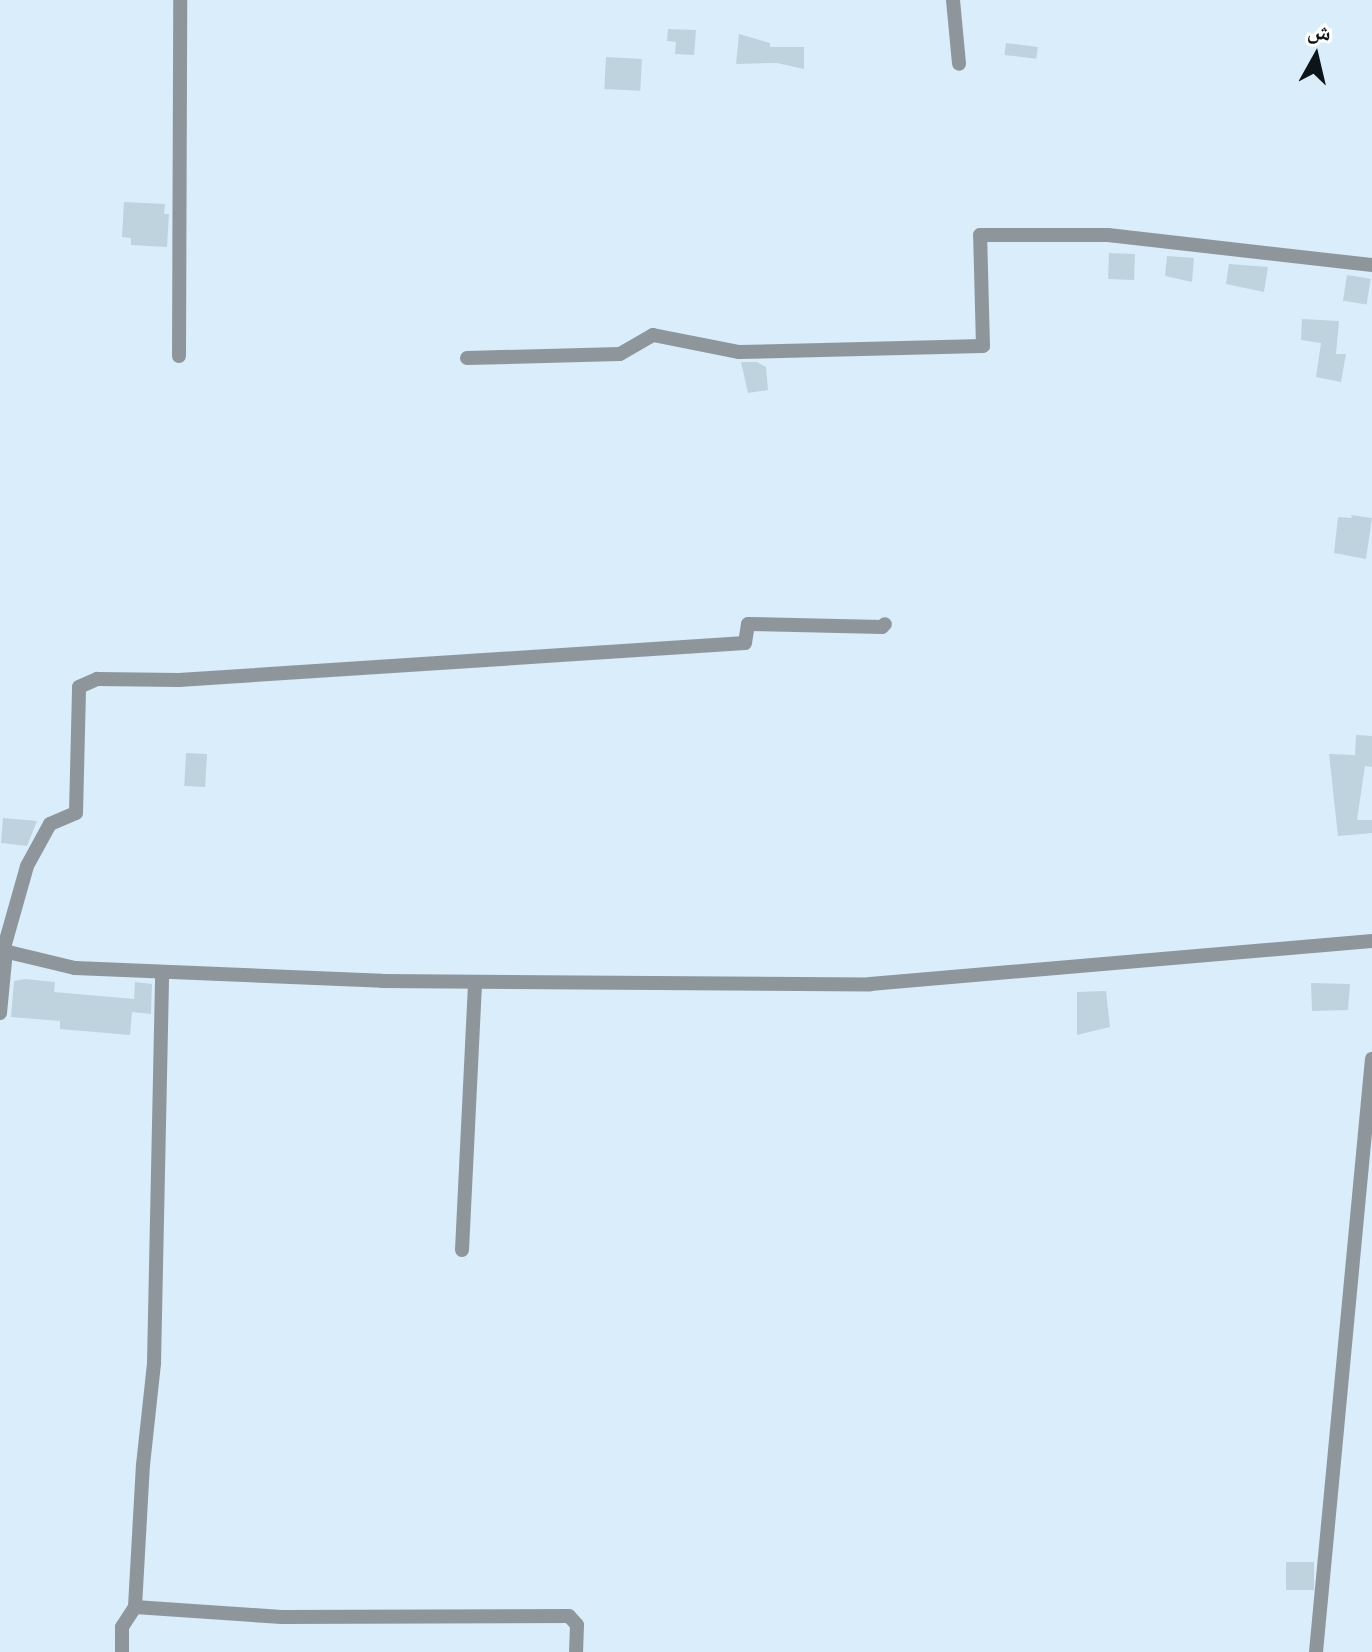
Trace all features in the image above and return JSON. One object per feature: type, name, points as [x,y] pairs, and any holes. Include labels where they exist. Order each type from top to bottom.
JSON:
[{"type":"street","points":[[179,356],[180,0]]},
{"type":"street","points":[[953,0],[959,64]]},
{"type":"street","points":[[467,358],[620,354],[653,335],[739,352],[983,346],[980,235],[1108,235],[1372,265]]},
{"type":"street","points":[[0,1013],[3,951],[27,866],[50,824],[76,813],[79,687],[97,679],[179,680],[745,643],[748,624],[882,627],[885,624]]},
{"type":"street","points":[[3,951],[75,968],[162,972],[475,982],[870,984],[1372,941]]},
{"type":"street","points":[[122,1652],[122,1627],[135,1607],[154,1363],[162,972]]},
{"type":"street","points":[[462,1250],[475,982]]},
{"type":"street","points":[[1316,1652],[1372,1059]]},
{"type":"street","points":[[135,1607],[282,1617],[569,1616],[577,1625],[576,1652]]},
{"type":"building","points":[[668,29],[696,30],[694,55],[675,54],[676,42],[667,41]]},
{"type":"building","points":[[739,34],[770,43],[770,47],[804,47],[804,69],[777,63],[736,64]]},
{"type":"building","points":[[1006,43],[1038,47],[1036,59],[1005,55]]},
{"type":"building","points":[[606,57],[642,59],[640,91],[604,89]]},
{"type":"building","points":[[124,202],[165,204],[164,214],[169,214],[167,247],[131,245],[131,238],[122,237]]},
{"type":"building","points":[[1109,253],[1135,254],[1134,280],[1108,279]]},
{"type":"building","points":[[1167,256],[1194,258],[1192,282],[1165,276]]},
{"type":"building","points":[[1229,264],[1268,267],[1264,292],[1226,284]]},
{"type":"building","points":[[1347,275],[1371,279],[1367,304],[1343,301]]},
{"type":"building","points":[[1302,319],[1339,321],[1336,354],[1346,354],[1341,382],[1316,377],[1321,343],[1301,340]]},
{"type":"building","points":[[741,362],[757,362],[766,367],[768,390],[748,393]]},
{"type":"building","points":[[1351,515],[1372,518],[1366,559],[1334,553],[1338,517],[1352,518]]},
{"type":"building","points":[[1356,735],[1372,736],[1372,767],[1365,766],[1357,820],[1372,820],[1372,833],[1338,836],[1329,754],[1355,755]]},
{"type":"building","points":[[186,753],[207,754],[205,787],[184,786]]},
{"type":"building","points":[[3,818],[37,821],[27,846],[1,843]]},
{"type":"building","points":[[14,981],[55,982],[54,992],[134,999],[135,982],[152,984],[151,1014],[132,1012],[130,1035],[60,1029],[60,1021],[11,1017]]},
{"type":"building","points":[[1311,983],[1350,984],[1348,1010],[1312,1011]]},
{"type":"building","points":[[1106,991],[1110,1027],[1077,1035],[1077,992]]},
{"type":"building","points":[[1286,1562],[1314,1562],[1314,1590],[1286,1590]]}]
